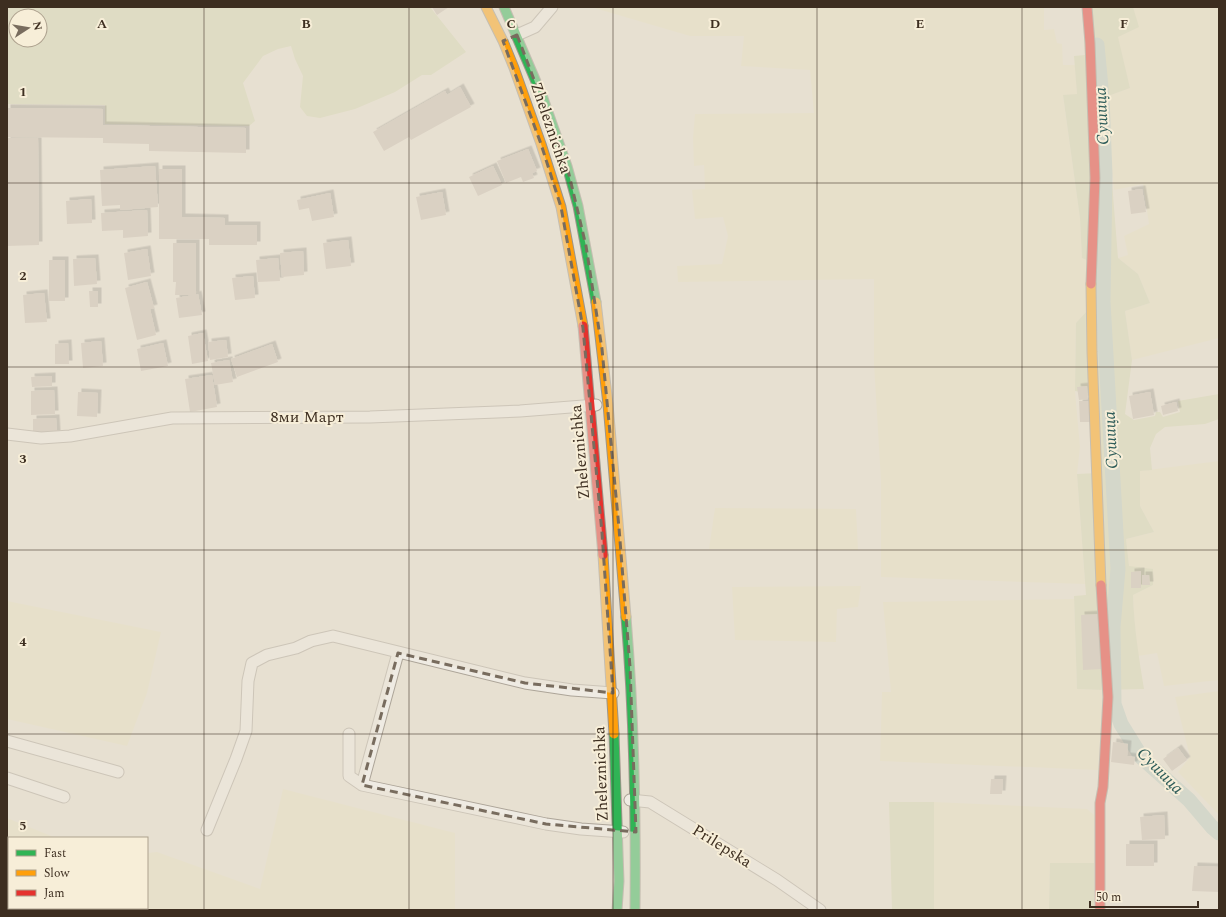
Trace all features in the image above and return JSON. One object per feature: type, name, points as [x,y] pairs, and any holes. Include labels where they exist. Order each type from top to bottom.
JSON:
[{"type":"main road","name":"Zheleznichka","points":[[486,7],[503,41],[541,144],[561,207],[583,328],[602,533],[613,693],[618,800],[619,881],[617,910]]},
{"type":"main road","name":"Zheleznichka","points":[[504,7],[543,98],[567,166],[578,206],[594,294],[608,404],[629,659],[636,832],[635,910]]},
{"type":"main road","points":[[1087,7],[1090,43],[1095,178],[1091,278],[1092,352],[1102,612],[1108,697],[1103,787],[1100,803],[1100,910]]},
{"type":"main road","points":[[503,41],[517,35]]},
{"type":"street","points":[[517,35],[535,27],[552,7]]},
{"type":"street","name":"8ми Март","points":[[7,434],[41,438],[70,436],[172,418],[370,417],[520,411],[608,404]]},
{"type":"street","points":[[207,830],[246,732],[248,680],[252,663],[267,655],[296,648],[311,641],[333,636],[525,683],[572,690],[613,693]]},
{"type":"street","points":[[362,785],[398,653]]},
{"type":"street","points":[[349,734],[349,776],[362,785],[546,824],[618,832],[636,832]]},
{"type":"street","points":[[7,741],[118,772]]},
{"type":"street","points":[[7,778],[64,797]]},
{"type":"street","name":"Prilepska","points":[[618,800],[650,802],[777,880],[820,910]]},
{"type":"highlighted area","points":[[517,35],[567,166],[586,246],[602,349],[619,528],[630,667],[636,832],[546,824],[362,785],[398,653],[525,683],[613,693],[602,533],[583,328],[561,207],[541,144],[503,41]]},
{"type":"shaded area","points":[[591,7],[1044,7],[1044,30],[1054,29],[1057,43],[1062,44],[1063,65],[1075,65],[1077,94],[1063,96],[1080,218],[1082,258],[1091,262],[1087,311],[1076,323],[1075,391],[1080,447],[1077,474],[1085,584],[881,577],[881,481],[874,364],[874,279],[678,282],[677,266],[722,264],[728,236],[723,217],[695,219],[692,190],[705,189],[704,165],[694,166],[693,138],[695,114],[814,113],[810,70],[741,66],[744,36],[690,36]]},
{"type":"shaded area","points":[[1133,7],[1219,7],[1219,338],[1132,360],[1125,311],[1150,303],[1138,274],[1118,258],[1128,255],[1124,236],[1149,224],[1143,184],[1114,190],[1110,157],[1108,96],[1130,88],[1117,37],[1138,27]]},
{"type":"shaded area","points":[[1219,461],[1219,680],[1164,686],[1157,653],[1138,656],[1133,595],[1153,585],[1152,569],[1129,567],[1126,539],[1154,532],[1140,506],[1140,471]]},
{"type":"shaded area","points":[[715,508],[856,509],[858,550],[709,549]]},
{"type":"shaded area","points":[[861,586],[858,607],[837,609],[836,642],[735,640],[732,587]]},
{"type":"shaded area","points":[[1074,599],[1077,689],[1103,690],[1098,770],[880,761],[882,692],[891,692],[883,602]]},
{"type":"shaded area","points":[[7,601],[161,632],[147,693],[127,746],[7,719]]},
{"type":"shaded area","points":[[1219,691],[1219,815],[1178,772],[1190,757],[1175,697]]},
{"type":"shaded area","points":[[283,789],[455,833],[455,910],[7,910],[7,818],[54,837],[8,837],[8,909],[148,909],[148,853],[157,852],[260,889]]},
{"type":"shaded area","points":[[934,802],[1087,809],[1094,815],[1094,863],[1050,863],[1049,910],[934,910]]},
{"type":"green space","points":[[7,7],[430,7],[466,52],[431,75],[422,75],[395,92],[355,109],[320,118],[307,116],[300,107],[303,76],[291,46],[278,49],[263,56],[243,83],[255,121],[249,126],[105,124],[105,105],[7,104]]},
{"type":"green space","points":[[1083,7],[1133,7],[1139,27],[1118,37],[1130,88],[1108,96],[1110,157],[1118,258],[1138,274],[1150,303],[1125,311],[1132,360],[1125,414],[1134,420],[1155,416],[1156,412],[1160,412],[1163,417],[1180,412],[1178,401],[1219,394],[1219,419],[1205,424],[1165,427],[1156,434],[1150,448],[1152,470],[1140,471],[1140,506],[1154,532],[1126,539],[1129,566],[1153,569],[1153,585],[1133,595],[1136,631],[1144,689],[1077,689],[1074,596],[1086,595],[1077,474],[1097,473],[1092,394],[1075,391],[1076,323],[1087,311],[1091,262],[1082,258],[1080,218],[1063,95],[1077,94],[1074,56],[1085,55]]},
{"type":"green space","points":[[889,802],[934,802],[934,910],[892,910]]},
{"type":"green space","points":[[1050,863],[1094,863],[1094,910],[1049,910]]},
{"type":"building","points":[[432,7],[449,7],[437,15]]},
{"type":"building","points":[[460,87],[471,107],[411,140],[409,137],[384,151],[373,132],[445,91],[447,95]]},
{"type":"building","points":[[7,108],[103,109],[103,125],[246,128],[246,153],[149,151],[149,144],[103,143],[103,138],[7,137]]},
{"type":"building","points":[[7,138],[38,138],[39,245],[7,246]]},
{"type":"building","points":[[528,149],[537,171],[532,173],[534,178],[523,182],[521,177],[506,183],[497,161]]},
{"type":"building","points":[[155,166],[158,207],[120,210],[120,205],[102,206],[100,170]]},
{"type":"building","points":[[493,166],[502,185],[478,196],[469,177]]},
{"type":"building","points":[[159,169],[182,169],[182,217],[225,218],[225,225],[257,225],[257,245],[209,245],[209,239],[159,239]]},
{"type":"building","points":[[1142,189],[1146,212],[1131,214],[1128,191]]},
{"type":"building","points":[[442,192],[446,215],[421,220],[416,197]]},
{"type":"building","points":[[330,193],[334,217],[312,221],[309,208],[299,210],[297,200]]},
{"type":"building","points":[[91,199],[92,223],[67,224],[66,201]]},
{"type":"building","points":[[147,210],[148,236],[123,238],[123,230],[102,231],[101,213]]},
{"type":"building","points":[[348,240],[351,266],[326,269],[323,243]]},
{"type":"building","points":[[173,243],[196,243],[196,295],[198,294],[202,315],[179,318],[176,298],[194,295],[175,295],[176,282],[173,282]]},
{"type":"building","points":[[147,249],[151,276],[128,280],[124,253]]},
{"type":"building","points":[[303,251],[304,275],[282,277],[280,253]]},
{"type":"building","points":[[95,258],[97,284],[74,286],[73,259]]},
{"type":"building","points":[[278,258],[280,281],[258,282],[256,260]]},
{"type":"building","points":[[49,260],[65,260],[65,301],[49,301]]},
{"type":"building","points":[[253,276],[255,298],[235,300],[232,278]]},
{"type":"building","points":[[147,282],[154,308],[150,309],[156,335],[137,340],[125,288]]},
{"type":"building","points":[[89,291],[98,291],[98,307],[90,307]]},
{"type":"building","points":[[44,293],[47,322],[25,323],[23,295]]},
{"type":"building","points":[[203,333],[208,361],[192,364],[188,336]]},
{"type":"building","points":[[226,340],[228,357],[210,360],[208,342]]},
{"type":"building","points":[[101,341],[103,366],[83,368],[81,343]]},
{"type":"building","points":[[68,343],[69,364],[55,364],[55,344]]},
{"type":"building","points":[[163,343],[168,366],[141,371],[137,349]]},
{"type":"building","points":[[272,344],[278,362],[237,377],[231,359]]},
{"type":"building","points":[[229,360],[233,382],[215,385],[211,363]]},
{"type":"building","points":[[212,375],[217,407],[190,412],[185,379]]},
{"type":"building","points":[[52,376],[52,386],[32,387],[31,377]]},
{"type":"building","points":[[1087,386],[1088,399],[1079,400],[1077,387]]},
{"type":"building","points":[[54,390],[55,414],[31,415],[31,391]]},
{"type":"building","points":[[78,392],[98,393],[97,417],[77,416]]},
{"type":"building","points":[[1150,392],[1154,415],[1133,419],[1129,396]]},
{"type":"building","points":[[1079,401],[1090,401],[1091,422],[1080,422]]},
{"type":"building","points":[[1176,402],[1178,411],[1163,415],[1161,406]]},
{"type":"building","points":[[56,418],[57,434],[33,435],[33,419]]},
{"type":"building","points":[[1141,571],[1141,588],[1131,588],[1131,572]]},
{"type":"building","points":[[1142,575],[1149,575],[1150,585],[1142,585]]},
{"type":"building","points":[[1101,614],[1103,669],[1083,670],[1081,615]]},
{"type":"building","points":[[1113,742],[1128,744],[1127,756],[1135,757],[1134,765],[1111,762]]},
{"type":"building","points":[[1178,748],[1187,760],[1172,771],[1163,759]]},
{"type":"building","points":[[991,779],[1003,779],[1002,794],[990,794]]},
{"type":"building","points":[[1164,815],[1165,839],[1142,840],[1140,817]]},
{"type":"building","points":[[1126,844],[1154,844],[1154,866],[1126,866]]},
{"type":"building","points":[[1194,866],[1219,867],[1219,892],[1192,891]]},
{"type":"waterway","name":"Сушица","points":[[1097,45],[1102,98],[1105,175],[1103,302],[1118,569],[1113,627],[1114,704],[1121,724],[1142,758],[1189,800],[1219,833]]},
{"type":"traffic: fast","points":[[504,7],[543,98],[567,166],[578,206],[596,302]]},
{"type":"traffic: fast","points":[[626,617],[634,763],[635,910]]},
{"type":"traffic: fast","points":[[614,734],[619,881],[617,910]]},
{"type":"traffic: slow","points":[[486,7],[503,41],[514,68],[541,144],[561,207],[583,326]]},
{"type":"traffic: slow","points":[[1091,284],[1092,352],[1101,585]]},
{"type":"traffic: slow","points":[[596,302],[608,404],[626,617]]},
{"type":"traffic: slow","points":[[603,555],[614,734]]},
{"type":"traffic: jam","points":[[1087,7],[1090,43],[1095,178],[1091,284]]},
{"type":"traffic: jam","points":[[583,326],[603,555]]},
{"type":"traffic: jam","points":[[1100,910],[1100,803],[1103,787],[1108,697],[1101,585]]}]
